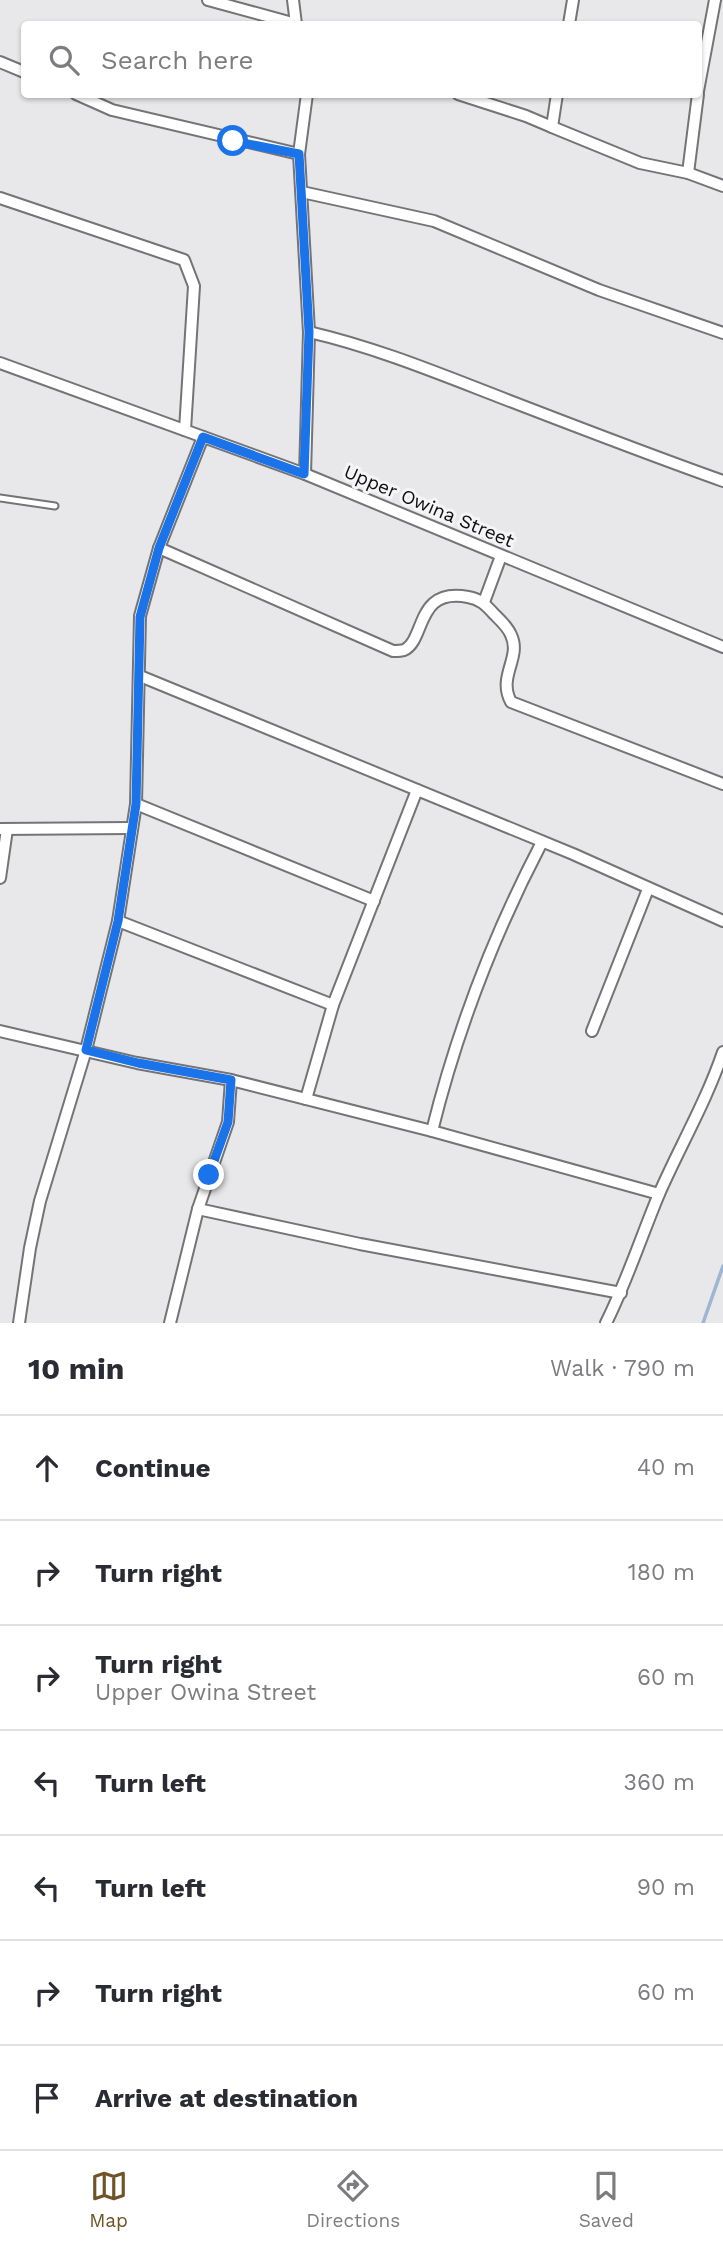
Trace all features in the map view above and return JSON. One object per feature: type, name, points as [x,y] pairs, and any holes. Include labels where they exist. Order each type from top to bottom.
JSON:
[{"type":"street","points":[[208,0],[285,21]]},
{"type":"street","points":[[293,0],[296,21]]},
{"type":"street","points":[[570,21],[573,0]]},
{"type":"street","points":[[702,71],[715,0]]},
{"type":"street","points":[[0,62],[21,71]]},
{"type":"street","points":[[85,98],[112,110],[299,154]]},
{"type":"street","points":[[304,474],[309,332],[299,154],[306,98]]},
{"type":"street","points":[[470,98],[526,116],[640,163],[688,173],[723,186]]},
{"type":"street","points":[[552,127],[556,98]]},
{"type":"street","points":[[688,173],[697,98]]},
{"type":"street","points":[[302,192],[434,221],[599,290],[723,333]]},
{"type":"street","points":[[0,198],[184,260],[194,286],[185,430]]},
{"type":"street","points":[[309,332],[353,342],[423,367],[638,451],[723,481]]},
{"type":"street","name":"Upper Owina Street","points":[[0,363],[304,474],[723,647]]},
{"type":"street","points":[[19,1323],[40,1202],[86,1050],[118,921],[136,804],[140,617],[159,548],[203,437]]},
{"type":"street","points":[[159,548],[393,651],[405,650],[410,644],[429,606],[448,596],[467,597],[484,602],[512,636],[514,649],[506,680],[506,692],[512,702],[723,784]]},
{"type":"street","points":[[484,602],[501,556]]},
{"type":"street","points":[[140,676],[542,842],[723,921]]},
{"type":"street","points":[[306,1099],[333,1004],[417,790]]},
{"type":"street","points":[[136,804],[374,901]]},
{"type":"street","points":[[0,878],[4,829],[131,828]]},
{"type":"street","points":[[432,1131],[448,1067],[479,979],[511,902],[542,842]]},
{"type":"street","points":[[592,1031],[649,889]]},
{"type":"street","points":[[118,921],[333,1004]]},
{"type":"street","points":[[0,1031],[138,1063],[231,1080],[432,1131],[659,1194]]},
{"type":"street","points":[[606,1323],[621,1293],[659,1194],[711,1087],[723,1052]]},
{"type":"street","points":[[170,1323],[198,1209],[225,1133],[231,1080]]},
{"type":"street","points":[[198,1209],[360,1244],[621,1293]]},
{"type":"lane","points":[[0,498],[55,506]]},
{"type":"waterway","points":[[703,1323],[723,1266]]},
{"type":"route","points":[[209,1175],[228,1122],[231,1080],[138,1063],[86,1050],[118,921],[136,804],[140,617],[159,548],[203,437],[304,474],[309,332],[299,154],[233,141]]}]
